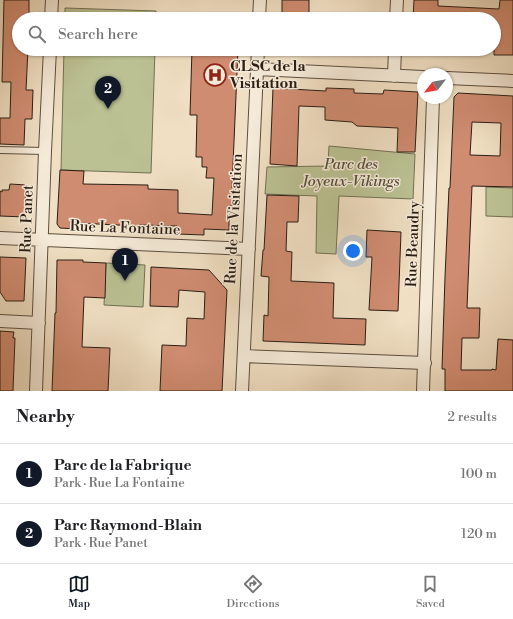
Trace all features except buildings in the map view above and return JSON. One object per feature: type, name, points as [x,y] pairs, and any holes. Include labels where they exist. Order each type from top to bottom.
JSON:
[{"type":"street","points":[[52,0],[52,12]]},
{"type":"street","points":[[259,12],[260,0]]},
{"type":"street","points":[[396,12],[397,0]]},
{"type":"street","name":"Rue Panet","points":[[36,391],[50,56]]},
{"type":"street","name":"Rue de la Visitation","points":[[242,391],[258,56]]},
{"type":"street","points":[[394,76],[395,56]]},
{"type":"street","points":[[257,69],[417,77]]},
{"type":"street","points":[[453,78],[513,81]]},
{"type":"street","name":"Rue Beaudry","points":[[424,391],[433,104]]},
{"type":"street","name":"Rue La Fontaine","points":[[0,238],[249,249]]},
{"type":"street","points":[[0,321],[39,323]]},
{"type":"street","points":[[244,356],[425,363]]},
{"type":"lane","points":[[0,150],[45,151]]},
{"type":"green space","points":[[65,8],[156,11],[156,12],[65,12]]},
{"type":"green space","points":[[64,56],[155,56],[151,173],[61,170]]},
{"type":"green space","name":"Parc des Joyeux-Vikings","points":[[329,146],[415,154],[413,199],[339,196],[336,254],[316,253],[317,196],[265,194],[267,167],[328,166]]},
{"type":"green space","points":[[486,187],[513,188],[513,217],[486,216]]},
{"type":"green space","points":[[106,263],[145,265],[143,307],[104,305]]},
{"type":"place","name":"CLSC de la Visitation","points":[[215,75]]},
{"type":"place","name":"Parc Raymond-Blain","points":[[108,109]]},
{"type":"place","name":"Parc de la Fabrique","points":[[125,281]]}]
